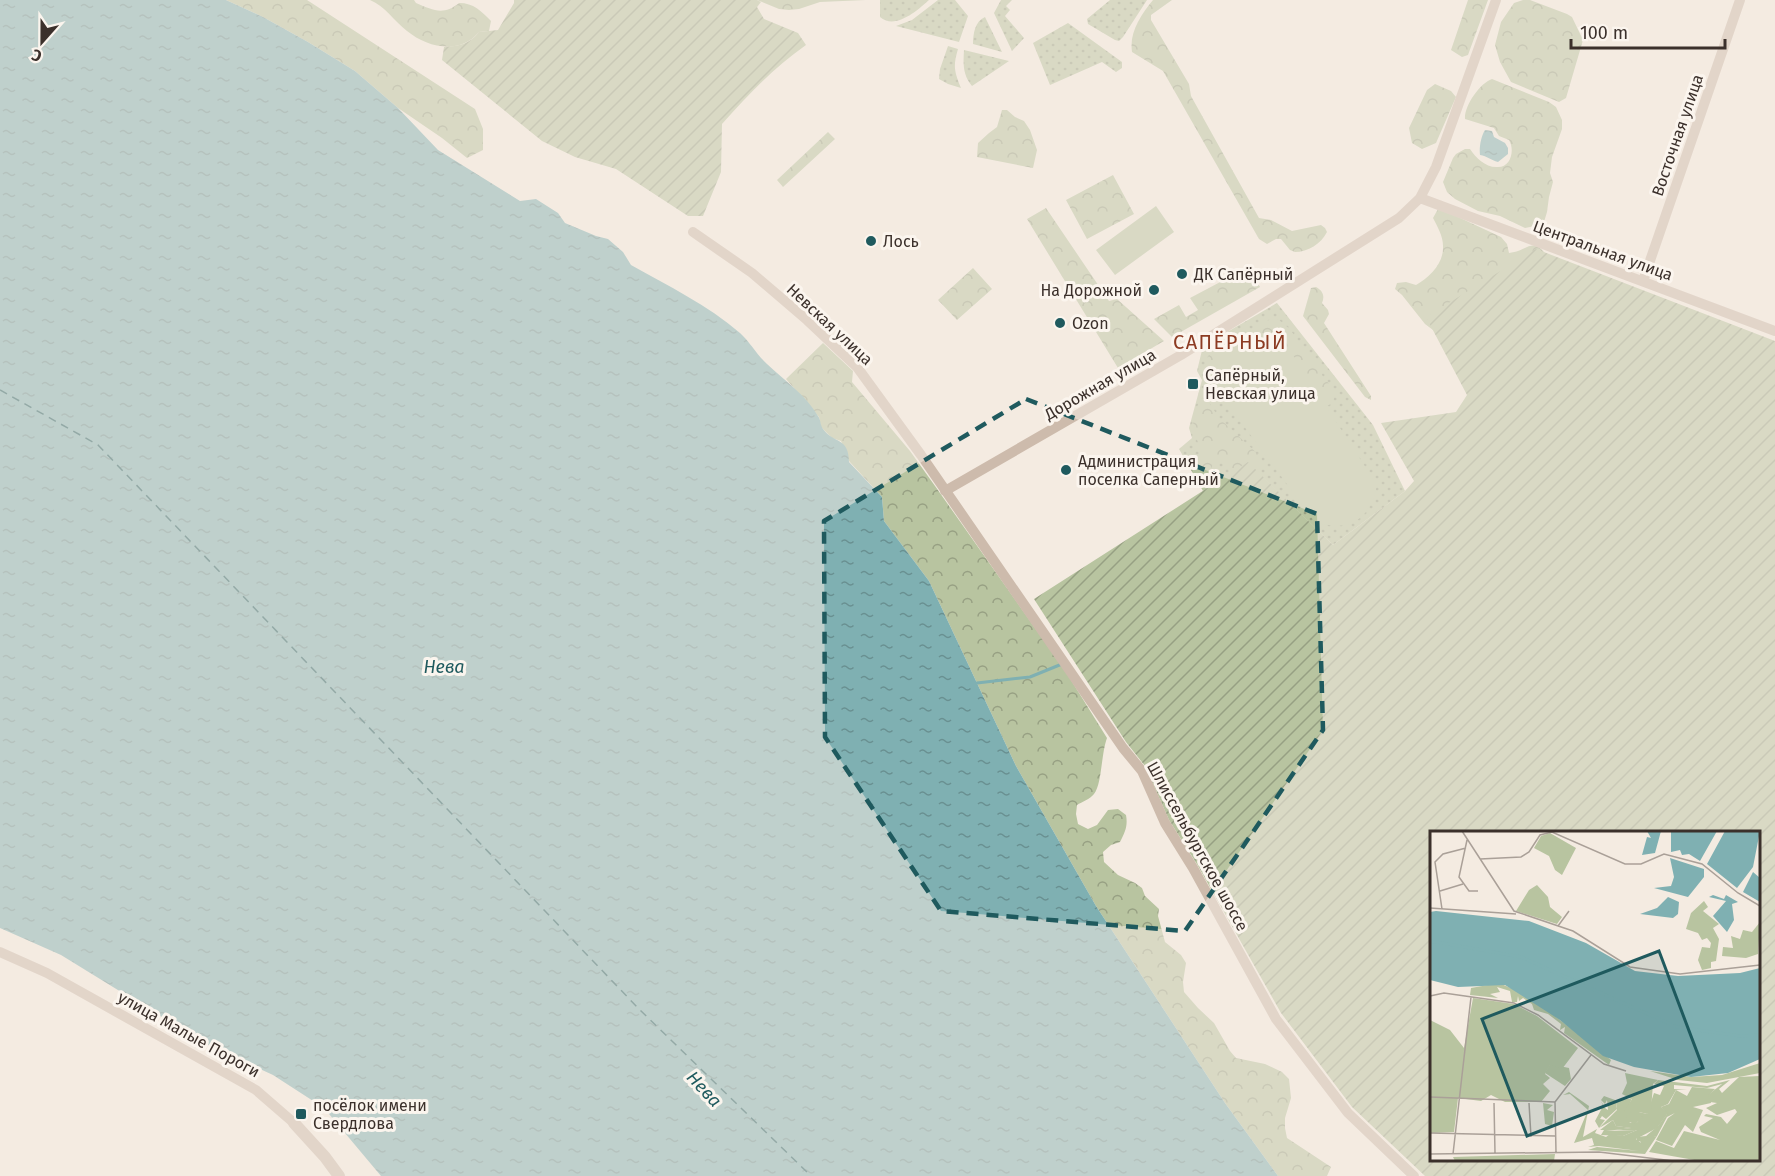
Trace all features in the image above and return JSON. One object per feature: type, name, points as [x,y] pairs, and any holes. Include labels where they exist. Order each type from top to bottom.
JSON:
[{"type":"street","name":"Дорожная улица","points":[[945,490],[1188,351],[1392,223],[1420,198],[1440,158],[1496,0]]},
{"type":"street","name":"Восточная улица","points":[[1643,281],[1740,0]]},
{"type":"street","name":"Центральная улица","points":[[1420,198],[1775,331]]},
{"type":"street","name":"Невская улица","points":[[693,232],[752,273],[849,358],[945,490]]},
{"type":"street","name":"Шлиссельбургское шоссе","points":[[945,490],[1123,748],[1142,771],[1165,823],[1193,868],[1276,1018],[1348,1113],[1414,1176]]},
{"type":"street","name":"улица Малые Пороги","points":[[0,952],[47,973],[256,1090],[294,1123],[339,1176]]},
{"type":"highlighted area","points":[[1026,399],[1317,514],[1323,730],[1185,931],[941,911],[825,737],[824,521]]},
{"type":"green space","points":[[226,0],[307,0],[475,109],[483,129],[483,150],[467,158],[398,108],[355,71],[263,17]]},
{"type":"green space","points":[[370,0],[414,0],[428,8],[443,11],[459,3],[469,4],[491,21],[489,31],[479,32],[463,44],[434,45],[415,37]]},
{"type":"green space","points":[[514,0],[757,0],[761,2],[757,7],[764,19],[798,33],[806,45],[751,92],[722,124],[721,172],[703,216],[688,216],[616,169],[575,157],[542,141],[442,60],[444,47],[464,44],[479,32],[498,30]]},
{"type":"green space","points":[[757,0],[866,0],[820,2],[789,10],[779,9]]},
{"type":"green space","points":[[880,0],[929,0],[906,18],[892,21],[880,17]]},
{"type":"green space","points":[[938,0],[955,0],[968,16],[959,42],[896,26],[912,20]]},
{"type":"green space","points":[[1001,0],[1012,0],[1006,6],[1010,10],[1005,16],[1024,38],[1012,51],[994,13]]},
{"type":"green space","points":[[1110,0],[1147,0],[1119,41],[1088,24],[1087,19]]},
{"type":"green space","points":[[1153,0],[1172,0],[1151,15],[1151,20],[1189,84],[1191,96],[1259,218],[1271,220],[1292,231],[1321,225],[1327,232],[1314,246],[1305,251],[1295,252],[1290,250],[1281,239],[1267,244],[1259,239],[1163,71],[1132,52],[1134,31]]},
{"type":"green space","points":[[1468,0],[1488,0],[1468,55],[1462,57],[1451,50]]},
{"type":"green space","points":[[1530,0],[1572,17],[1583,40],[1566,98],[1559,102],[1511,82],[1500,62],[1495,45],[1501,22],[1514,3]]},
{"type":"green space","points":[[985,17],[1002,52],[973,44],[977,25]]},
{"type":"green space","points":[[1068,23],[1122,62],[1122,68],[1116,72],[1102,62],[1050,85],[1033,43]]},
{"type":"green space","points":[[948,46],[958,49],[955,68],[961,88],[939,79]]},
{"type":"green space","points":[[964,50],[1009,61],[972,86],[964,70]]},
{"type":"green space","points":[[1492,79],[1549,102],[1556,107],[1562,120],[1562,129],[1552,157],[1550,173],[1553,182],[1547,212],[1544,222],[1540,225],[1525,228],[1500,216],[1478,211],[1455,199],[1447,192],[1443,182],[1453,158],[1465,149],[1470,149],[1482,162],[1494,167],[1506,164],[1511,157],[1512,148],[1509,140],[1499,136],[1494,128],[1465,119],[1467,108],[1474,96],[1487,81]]},
{"type":"green space","points":[[1435,84],[1451,91],[1456,97],[1436,143],[1422,149],[1412,143],[1409,128],[1427,90]]},
{"type":"green space","points":[[1002,110],[1007,110],[1024,121],[1030,130],[1037,150],[1033,168],[977,157],[978,143],[997,127]]},
{"type":"green space","points":[[828,132],[835,139],[783,187],[777,180]]},
{"type":"green space","points":[[1113,175],[1134,214],[1087,239],[1066,200]]},
{"type":"green space","points":[[1156,206],[1174,232],[1115,275],[1096,250]]},
{"type":"green space","points":[[1046,208],[1109,301],[1117,299],[1164,341],[1118,368],[1027,219]]},
{"type":"green space","points":[[1438,209],[1501,237],[1507,244],[1509,253],[1535,246],[1544,251],[1549,259],[1492,418],[1441,336],[1425,324],[1395,289],[1397,283],[1406,282],[1416,285],[1431,274],[1439,264],[1443,242],[1433,218]]},
{"type":"green space","points":[[1536,249],[1775,341],[1775,1176],[1425,1176],[1352,1107],[1281,1013],[1198,866],[1169,820],[1145,766],[1126,742],[1034,599],[1248,462],[1333,545],[1405,491],[1414,481],[1381,423],[1456,412],[1467,395],[1426,317]]},
{"type":"green space","points":[[973,268],[992,289],[957,320],[938,300]]},
{"type":"green space","points":[[1252,272],[1260,287],[1172,337],[1154,319],[1179,305],[1186,317],[1198,310],[1190,298],[1224,280]]},
{"type":"green space","points":[[1316,287],[1323,294],[1322,303],[1329,314],[1324,323],[1371,396],[1371,400],[1365,397],[1303,316],[1311,288]]},
{"type":"green space","points":[[1277,303],[1373,425],[1405,491],[1333,545],[1248,463],[1203,491],[1179,449],[1192,438],[1189,428],[1202,380],[1197,371],[1203,346]]},
{"type":"green space","points":[[1270,319],[1279,320],[1291,330],[1319,366],[1334,398],[1330,404],[1322,407],[1208,377],[1208,358],[1219,342],[1225,338],[1254,330]]},
{"type":"green space","points":[[1267,337],[1278,340],[1289,349],[1377,485],[1369,507],[1356,521],[1338,526],[1315,522],[1226,402],[1217,385],[1219,371],[1229,358],[1243,347]]},
{"type":"green space","points":[[823,343],[853,371],[852,382],[910,451],[1066,672],[1107,738],[1097,789],[1094,794],[1077,805],[1078,824],[1088,829],[1097,825],[1108,810],[1118,809],[1126,815],[1126,826],[1120,842],[1111,845],[1103,852],[1104,862],[1118,875],[1142,888],[1145,896],[1159,909],[1158,916],[1165,942],[1181,955],[1186,963],[1184,992],[1214,1023],[1230,1051],[1236,1058],[1265,1064],[1282,1072],[1289,1079],[1291,1098],[1285,1118],[1287,1138],[1331,1167],[1327,1176],[1278,1176],[1225,1103],[1096,906],[1016,766],[929,581],[884,521],[882,497],[849,461],[841,441],[832,438],[821,427],[819,417],[786,379]]},
{"type":"green space","points":[[1202,398],[1207,400],[1220,419],[1261,457],[1262,468],[1257,476],[1247,477],[1219,461],[1214,462],[1210,471],[1204,472],[1198,469],[1197,461],[1201,448],[1193,423],[1195,411]]},
{"type":"water","name":"Нева","points":[[0,0],[226,0],[263,17],[355,71],[398,108],[438,150],[520,201],[536,199],[558,213],[565,223],[608,239],[623,252],[631,265],[701,305],[740,333],[763,360],[807,401],[819,418],[823,429],[844,445],[849,462],[882,497],[884,521],[929,581],[1016,766],[1096,906],[1225,1103],[1278,1176],[381,1176],[324,1108],[273,1075],[204,1043],[61,955],[0,928]]},
{"type":"water","points":[[1485,130],[1492,131],[1494,137],[1505,143],[1508,148],[1508,154],[1498,162],[1480,155],[1482,135]]},
{"type":"waterway","points":[[977,683],[1030,677],[1062,664]]},
{"type":"ferry route","points":[[0,390],[98,445],[639,1009],[811,1176]]},
{"type":"place","name":"Лось","points":[[871,241]]},
{"type":"place","name":"ДК Сапёрный","points":[[1182,274]]},
{"type":"place","name":"На Дорожной","points":[[1154,290]]},
{"type":"place","name":"Ozon","points":[[1060,323]]},
{"type":"place","name":"Сапёрный, Невская улица","points":[[1193,384]]},
{"type":"place","name":"Администрация поселка Саперный","points":[[1066,470]]},
{"type":"place","name":"посёлок имени Свердлова","points":[[301,1114]]},
{"type":"district","name":"САПЁРНЫЙ","points":[[1230,342]]}]
